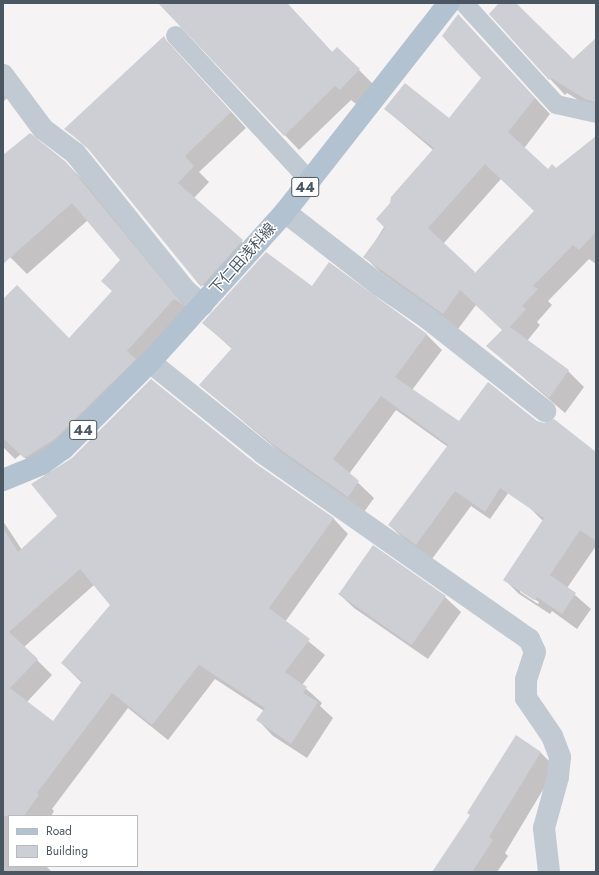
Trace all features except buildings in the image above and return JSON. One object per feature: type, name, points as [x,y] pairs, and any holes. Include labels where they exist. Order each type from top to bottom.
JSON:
[{"type":"main road","name":"下仁田浅科線","points":[[3,480],[36,467],[63,449],[150,362],[285,212],[449,3]]},
{"type":"street","points":[[3,75],[42,129],[76,153],[175,279],[202,305]]},
{"type":"street","points":[[285,212],[379,285],[426,317],[545,411]]},
{"type":"street","points":[[150,362],[263,454],[529,639],[536,652],[526,680],[526,698],[552,736],[560,757],[558,777],[544,828],[549,872]]},
{"type":"lane","points":[[464,3],[556,104],[596,113]]},
{"type":"lane","points":[[175,35],[309,180]]}]
